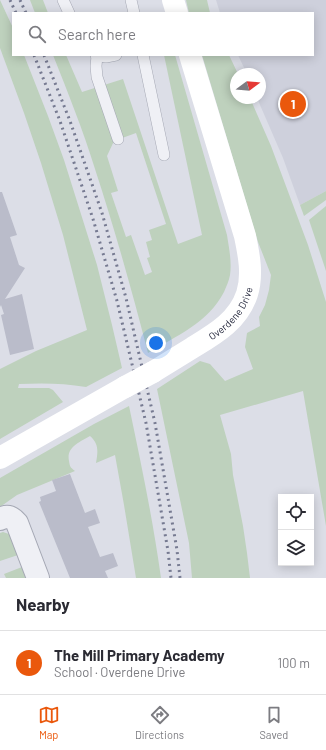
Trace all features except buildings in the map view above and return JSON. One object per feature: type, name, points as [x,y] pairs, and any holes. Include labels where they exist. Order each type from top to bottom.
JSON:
[{"type":"street","points":[[173,0],[177,12]]},
{"type":"street","name":"Overdene Drive","points":[[0,458],[153,372],[218,332],[230,322],[241,308],[248,293],[250,277],[249,256],[245,236],[190,56]]},
{"type":"street","points":[[0,519],[7,517],[12,518],[17,523],[38,578]]},
{"type":"lane","points":[[63,0],[69,12]]},
{"type":"lane","points":[[131,0],[134,12]]},
{"type":"lane","points":[[97,56],[97,77],[118,139]]},
{"type":"lane","points":[[144,56],[164,155]]},
{"type":"shaded area","points":[[216,0],[326,0],[326,191],[300,205],[283,158],[260,104],[266,104],[266,68],[244,68],[238,56],[314,56],[314,12],[220,12]]},
{"type":"green space","points":[[0,0],[12,26],[12,56],[24,56],[64,160],[97,265],[122,368],[86,387],[36,383],[19,384],[18,388],[49,388],[53,390],[63,402],[0,439],[0,369],[36,351],[87,330],[63,235],[41,163],[0,48]]},
{"type":"green space","points":[[30,0],[43,0],[48,12],[35,12]]},
{"type":"green space","points":[[186,0],[207,0],[210,12],[189,12]]},
{"type":"green space","points":[[53,56],[66,56],[82,92],[123,79],[178,244],[202,235],[164,56],[175,56],[227,235],[231,270],[224,292],[209,312],[190,328],[148,353],[123,261],[75,112]],"holes":[[[136,133],[166,224],[149,230],[152,240],[146,242],[150,257],[147,258],[152,272],[145,275],[131,235],[126,237],[111,193],[118,191],[107,156],[114,141]]]},
{"type":"green space","points":[[202,56],[229,56],[235,68],[230,68],[230,104],[253,104],[271,146],[308,245],[326,302],[326,526],[303,391],[220,415],[231,454],[233,475],[243,526],[250,578],[192,578],[189,543],[157,389],[200,361],[210,364],[225,381],[253,369],[245,347],[247,333],[260,326],[259,317],[265,305],[271,275],[258,242]]},
{"type":"green space","points":[[326,191],[326,200],[304,216],[300,205]]},
{"type":"green space","points":[[326,206],[326,271],[309,220]]},
{"type":"green space","points":[[129,406],[151,513],[161,578],[136,578],[115,455],[96,463],[97,448],[95,442],[90,436],[78,443],[70,452],[70,465],[75,471],[17,495],[0,507],[0,478],[94,424]]},
{"type":"green space","points":[[3,532],[9,534],[21,554],[0,561],[0,533]]},
{"type":"green space","points":[[25,567],[32,578],[6,578],[4,574]]},
{"type":"railway","points":[[10,0],[16,12]]},
{"type":"railway","points":[[20,0],[26,12]]},
{"type":"railway","points":[[34,56],[60,121],[93,219],[117,301],[146,423],[168,551],[171,578]]},
{"type":"railway","points":[[44,56],[70,121],[102,213],[126,298],[155,423],[177,550],[180,578]]},
{"type":"place","name":"The Mill Primary Academy","points":[[293,104]]}]
